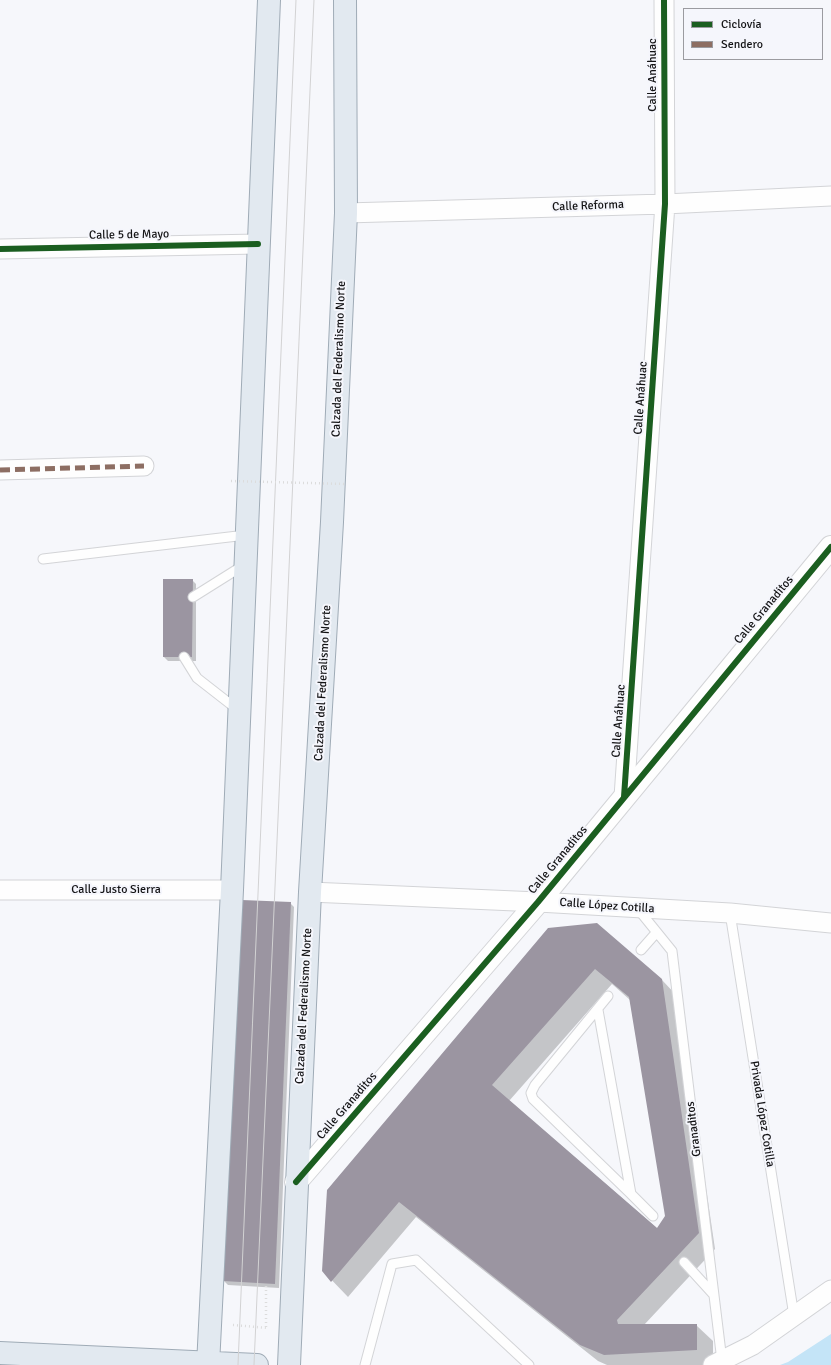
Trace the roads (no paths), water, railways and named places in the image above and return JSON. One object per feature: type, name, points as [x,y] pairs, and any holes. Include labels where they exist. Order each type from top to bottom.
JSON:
[{"type":"main road","points":[[208,1364],[232,890],[269,0]]},
{"type":"main road","name":"Calzada del Federalismo Norte","points":[[289,1365],[310,892],[332,530],[346,213],[345,0]]},
{"type":"main road","points":[[0,1354],[257,1365]]},
{"type":"street","name":"Calle Anáhuac","points":[[624,797],[665,204],[664,0]]},
{"type":"street","name":"Calle Reforma","points":[[346,213],[665,204],[831,196]]},
{"type":"street","name":"Calle 5 de Mayo","points":[[0,248],[258,244]]},
{"type":"street","points":[[0,470],[144,466]]},
{"type":"street","name":"Calle Granaditos","points":[[296,1182],[538,902],[831,547]]},
{"type":"street","name":"Calle Justo Sierra","points":[[0,890],[232,890]]},
{"type":"street","name":"Calle López Cotilla","points":[[310,892],[538,902],[730,913],[831,923]]},
{"type":"street","points":[[717,1363],[753,1345],[831,1290]]},
{"type":"lane","points":[[43,558],[246,535]]},
{"type":"lane","points":[[192,597],[245,564]]},
{"type":"lane","points":[[184,657],[197,678],[239,710]]},
{"type":"lane","name":"Granaditos","points":[[637,908],[672,951],[714,1296],[717,1363]]},
{"type":"lane","name":"Privada López Cotilla","points":[[730,913],[794,1316]]},
{"type":"lane","points":[[641,950],[656,933]]},
{"type":"lane","points":[[608,996],[535,1086],[531,1093],[533,1099],[652,1216]]},
{"type":"lane","points":[[598,1010],[631,1194]]},
{"type":"lane","points":[[365,1365],[392,1264],[416,1260],[529,1365]]},
{"type":"lane","points":[[684,1262],[714,1296]]},
{"type":"water","points":[[831,1334],[831,1365],[780,1365],[788,1362]]},
{"type":"tram line","points":[[238,1365],[296,0]]},
{"type":"tram line","points":[[254,1365],[314,0]]}]
